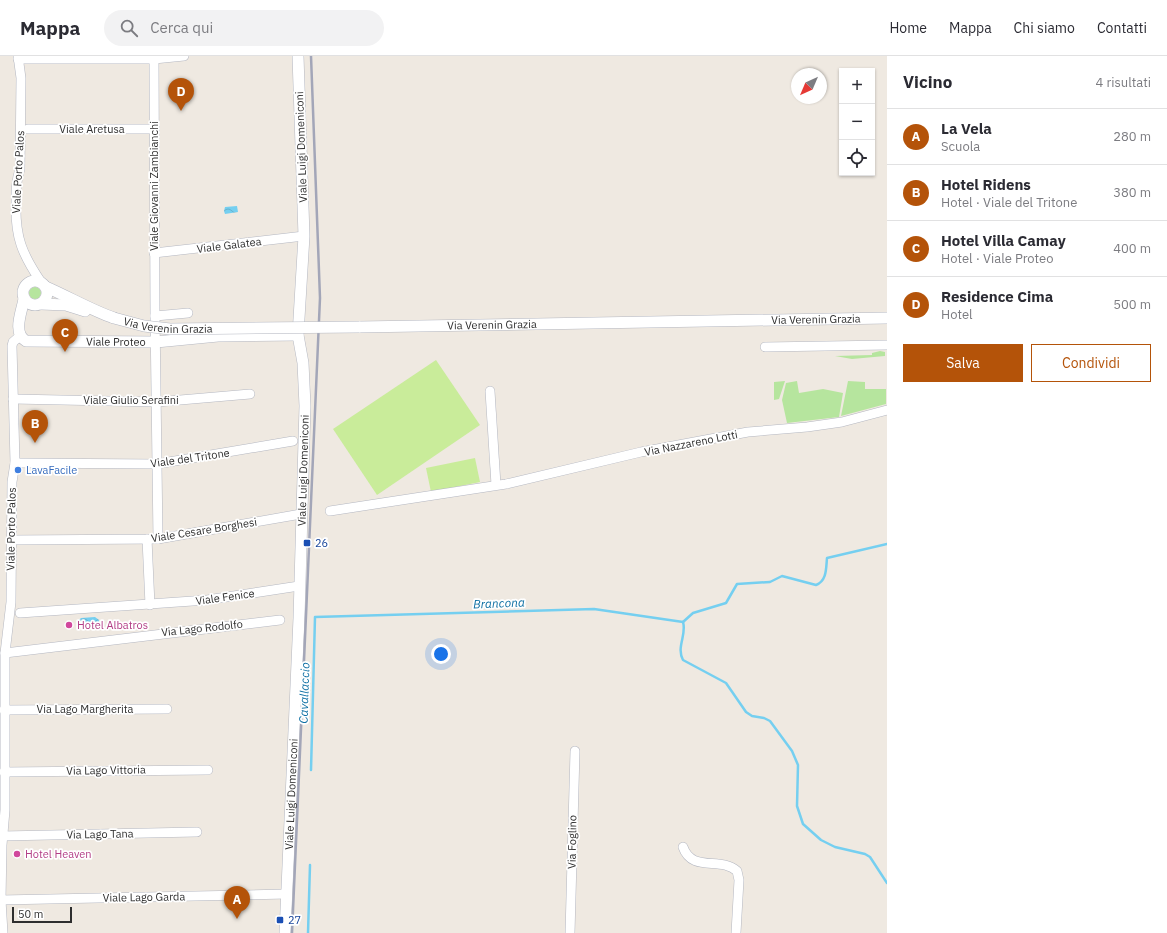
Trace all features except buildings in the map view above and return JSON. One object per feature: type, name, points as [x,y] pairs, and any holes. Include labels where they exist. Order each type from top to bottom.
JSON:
[{"type":"street","points":[[18,58],[154,58],[184,56]]},
{"type":"street","name":"Viale Luigi Domeniconi","points":[[285,933],[305,406],[302,363],[298,335],[304,236],[298,56]]},
{"type":"street","name":"Viale Porto Palos","points":[[18,58],[21,78],[21,107],[20,169],[16,181],[16,231],[21,249],[43,285]]},
{"type":"street","name":"Viale Giovanni Zambianchi","points":[[154,58],[154,316],[156,342],[156,464],[158,539]]},
{"type":"street","name":"Viale Aretusa","points":[[28,128],[155,129]]},
{"type":"street","name":"Viale Galatea","points":[[154,253],[304,236]]},
{"type":"street","points":[[19,324],[47,295],[43,285],[33,281],[26,284],[23,291],[24,299],[19,324],[18,330],[20,336]]},
{"type":"street","name":"Via Verenin Grazia","points":[[43,285],[68,296],[99,313],[144,326],[170,329],[887,318]]},
{"type":"street","points":[[24,299],[30,304],[39,305]]},
{"type":"street","name":"Via Verenin Grazia","points":[[39,305],[66,305],[92,314],[99,313]]},
{"type":"street","points":[[154,316],[188,313]]},
{"type":"street","name":"Viale Proteo","points":[[20,336],[26,341],[156,342],[218,336],[298,335]]},
{"type":"street","name":"Viale Porto Palos","points":[[3,933],[1,900],[2,836],[5,810],[5,653],[10,602],[12,482],[15,463],[12,346],[13,342],[20,336]]},
{"type":"street","points":[[766,348],[887,345]]},
{"type":"street","points":[[490,391],[496,485]]},
{"type":"street","name":"Viale Giulio Serafini","points":[[13,399],[157,402],[250,394]]},
{"type":"street","name":"Via Nazzareno Lotti","points":[[330,511],[496,485],[544,476],[641,452],[748,432],[808,427],[842,422],[887,410]]},
{"type":"street","name":"Viale del Tritone","points":[[15,463],[156,464],[293,441]]},
{"type":"street","name":"Viale Cesare Borghesi","points":[[11,540],[158,539],[301,514]]},
{"type":"street","points":[[146,539],[150,605]]},
{"type":"street","name":"Viale Fenice","points":[[20,613],[207,600],[299,586]]},
{"type":"street","name":"Via Lago Rodolfo","points":[[5,653],[280,620]]},
{"type":"street","name":"Via Lago Margherita","points":[[4,710],[167,709]]},
{"type":"street","name":"Via Foglino","points":[[570,933],[575,751]]},
{"type":"street","name":"Via Lago Vittoria","points":[[4,772],[208,770]]},
{"type":"street","name":"Via Lago Tana","points":[[2,836],[197,832]]},
{"type":"street","points":[[683,847],[688,857],[692,860],[726,865],[737,871],[739,880],[736,933]]},
{"type":"street","name":"Viale Lago Garda","points":[[1,900],[287,894]]},
{"type":"green space","points":[[37,287],[40,288],[40,298],[33,299],[30,298],[29,291],[30,288]]},
{"type":"green space","points":[[880,351],[885,352],[885,356],[852,359],[835,356],[872,355],[872,353]]},
{"type":"green space","points":[[436,360],[480,425],[377,495],[333,429]]},
{"type":"green space","points":[[785,381],[779,399],[774,400],[774,382]]},
{"type":"green space","points":[[797,381],[799,393],[823,389],[843,393],[839,417],[787,423],[782,400],[786,383]]},
{"type":"green space","points":[[848,381],[865,382],[865,389],[886,389],[886,404],[841,416]]},
{"type":"green space","points":[[475,458],[480,482],[431,492],[426,468]]},
{"type":"water","points":[[237,206],[238,212],[225,214],[225,207]]},
{"type":"water","points":[[95,617],[99,620],[99,625],[89,627],[79,620],[81,618]]},
{"type":"waterway","name":"Brancona","points":[[683,622],[693,613],[726,603],[737,584],[770,582],[782,576],[816,585],[820,583],[824,577],[827,558],[887,544]]},
{"type":"waterway","name":"Brancona","points":[[311,770],[315,617],[594,609],[683,622]]},
{"type":"waterway","name":"Brancona","points":[[683,622],[684,632],[681,646],[681,655],[683,660],[726,683],[746,712],[752,716],[764,718],[770,721],[792,751],[798,765],[797,806],[803,824],[821,840],[835,847],[865,854],[870,857],[887,883]]},
{"type":"waterway","name":"Cavallaccio","points":[[308,933],[310,865]]},
{"type":"railway","points":[[292,933],[320,298],[311,56]]},
{"type":"place","name":"Residence Cima","points":[[181,111]]},
{"type":"place","name":"Hotel Villa Camay","points":[[65,352]]},
{"type":"place","name":"Hotel Ridens","points":[[35,443]]},
{"type":"place","name":"LavaFacile","points":[[18,470]]},
{"type":"place","name":"26","points":[[307,543]]},
{"type":"place","name":"Hotel Albatros","points":[[69,625]]},
{"type":"place","name":"Hotel Heaven","points":[[17,854]]},
{"type":"place","name":"La Vela","points":[[237,919]]},
{"type":"place","name":"27","points":[[280,920]]}]
